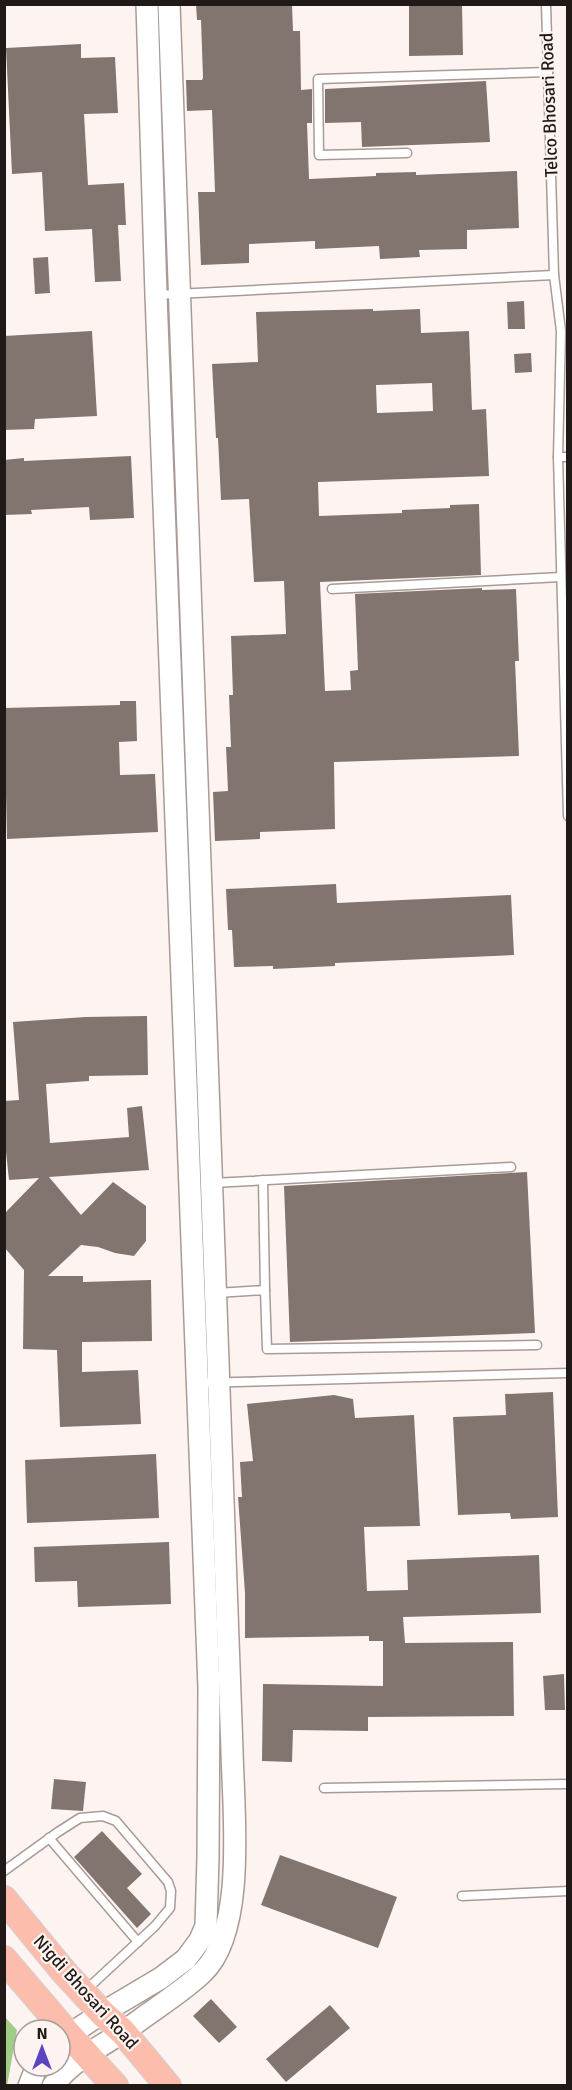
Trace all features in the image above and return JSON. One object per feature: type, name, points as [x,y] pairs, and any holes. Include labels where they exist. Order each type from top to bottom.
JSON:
[{"type":"main road","name":"Nigdi Bhosari Road","points":[[4,1899],[84,1993],[123,2032],[168,2085]]},
{"type":"main road","points":[[4,1959],[49,2018]]},
{"type":"main road","points":[[72,2043],[89,2055],[115,2085]]},
{"type":"street","points":[[72,2033],[161,1978],[186,1959],[193,1951],[206,1926],[209,1688],[147,4]]},
{"type":"street","points":[[53,2085],[68,2070],[203,1972],[214,1958],[222,1942],[228,1926],[232,1902],[234,1847],[232,1750],[217,1293],[169,4]]},
{"type":"lane","name":"Telco Bhosari Road","points":[[546,4],[554,275],[561,331],[563,457],[561,577],[567,816]]},
{"type":"lane","points":[[407,153],[319,155],[318,80],[548,72]]},
{"type":"lane","points":[[156,295],[554,275]]},
{"type":"lane","points":[[332,589],[561,577]]},
{"type":"lane","points":[[213,1183],[512,1167]]},
{"type":"lane","points":[[263,1180],[267,1349],[537,1345]]},
{"type":"lane","points":[[217,1293],[265,1290]]},
{"type":"lane","points":[[196,1383],[567,1374]]},
{"type":"lane","points":[[324,1788],[567,1784]]},
{"type":"lane","points":[[4,1871],[80,1818],[103,1816],[116,1821],[168,1882],[171,1891],[170,1908],[84,1993]]},
{"type":"lane","points":[[49,1838],[138,1942]]},
{"type":"lane","points":[[462,1896],[567,1891]]},
{"type":"green space","points":[[5,2017],[12,2025],[12,2058],[7,2086],[4,2085]]},
{"type":"building","points":[[196,4],[292,4],[293,31],[300,31],[301,90],[312,89],[312,123],[307,123],[309,179],[376,176],[376,173],[416,172],[416,175],[517,171],[519,228],[467,230],[467,249],[419,250],[420,257],[380,259],[379,246],[315,249],[315,241],[249,244],[249,263],[201,265],[198,192],[215,192],[212,110],[187,111],[186,80],[202,80],[203,78],[201,20],[197,20]]},
{"type":"building","points":[[409,4],[462,4],[463,55],[409,56]]},
{"type":"building","points":[[81,44],[81,58],[115,57],[118,113],[84,114],[88,185],[124,183],[126,225],[118,225],[121,281],[95,282],[92,229],[45,231],[42,172],[12,174],[6,48]]},
{"type":"building","points":[[486,81],[490,142],[362,147],[361,122],[325,123],[325,89]]},
{"type":"building","points":[[48,257],[50,293],[35,294],[33,258]]},
{"type":"building","points":[[524,301],[525,329],[508,329],[507,302]]},
{"type":"building","points":[[420,309],[421,333],[469,331],[472,410],[486,409],[489,476],[318,482],[319,516],[402,513],[402,510],[479,504],[481,575],[320,582],[325,691],[351,690],[350,671],[358,670],[355,594],[482,588],[482,590],[516,589],[519,661],[515,661],[519,756],[334,762],[335,829],[260,832],[260,839],[215,841],[213,792],[228,791],[226,747],[231,747],[229,695],[233,695],[231,636],[286,634],[284,581],[254,582],[249,499],[221,500],[212,364],[258,362],[256,312]],"holes":[[[432,383],[433,411],[377,413],[376,385]]]},
{"type":"building","points":[[92,331],[97,416],[35,419],[34,429],[4,430],[4,336]]},
{"type":"building","points":[[531,353],[532,372],[515,373],[514,354]]},
{"type":"building","points":[[131,456],[134,518],[90,520],[89,507],[31,510],[32,514],[4,515],[4,460]]},
{"type":"building","points":[[120,701],[136,701],[137,741],[119,742],[120,775],[155,774],[158,832],[7,839],[4,708],[120,705]]},
{"type":"building","points":[[336,884],[337,903],[511,895],[514,955],[335,963],[335,966],[273,969],[273,966],[234,967],[232,930],[228,930],[226,889]]},
{"type":"building","points":[[147,1016],[148,1075],[89,1076],[89,1081],[46,1084],[50,1143],[129,1137],[127,1108],[142,1106],[149,1170],[49,1177],[81,1215],[113,1182],[146,1206],[146,1241],[134,1256],[81,1245],[48,1276],[83,1276],[83,1282],[151,1280],[152,1341],[82,1342],[82,1372],[138,1370],[141,1424],[60,1427],[57,1350],[23,1349],[24,1270],[4,1247],[4,1214],[39,1178],[9,1180],[4,1133],[4,1101],[19,1100],[13,1022]]},
{"type":"building","points":[[527,1172],[535,1333],[290,1342],[284,1186]]},
{"type":"building","points":[[553,1392],[558,1517],[511,1519],[510,1513],[458,1515],[453,1417],[506,1415],[505,1394]]},
{"type":"building","points":[[334,1395],[353,1399],[355,1418],[414,1415],[420,1526],[364,1527],[367,1591],[408,1590],[407,1560],[539,1555],[541,1613],[403,1617],[405,1643],[513,1642],[514,1716],[368,1717],[368,1731],[293,1730],[292,1762],[262,1761],[263,1684],[383,1686],[383,1641],[369,1641],[369,1636],[245,1638],[245,1593],[238,1497],[242,1497],[240,1462],[253,1461],[247,1404]]},
{"type":"building","points":[[156,1454],[159,1518],[27,1523],[25,1460]]},
{"type":"building","points":[[169,1542],[171,1604],[78,1607],[77,1581],[35,1582],[34,1547]]},
{"type":"building","points":[[564,1674],[565,1710],[545,1710],[543,1676]]},
{"type":"building","points":[[54,1779],[86,1782],[83,1811],[51,1809]]},
{"type":"building","points":[[102,1831],[142,1874],[127,1888],[151,1914],[137,1928],[74,1857]]},
{"type":"building","points":[[280,1855],[397,1897],[378,1948],[261,1905]]},
{"type":"building","points":[[211,1999],[237,2027],[219,2043],[193,2016]]},
{"type":"building","points":[[330,2005],[350,2028],[286,2082],[266,2059]]}]
